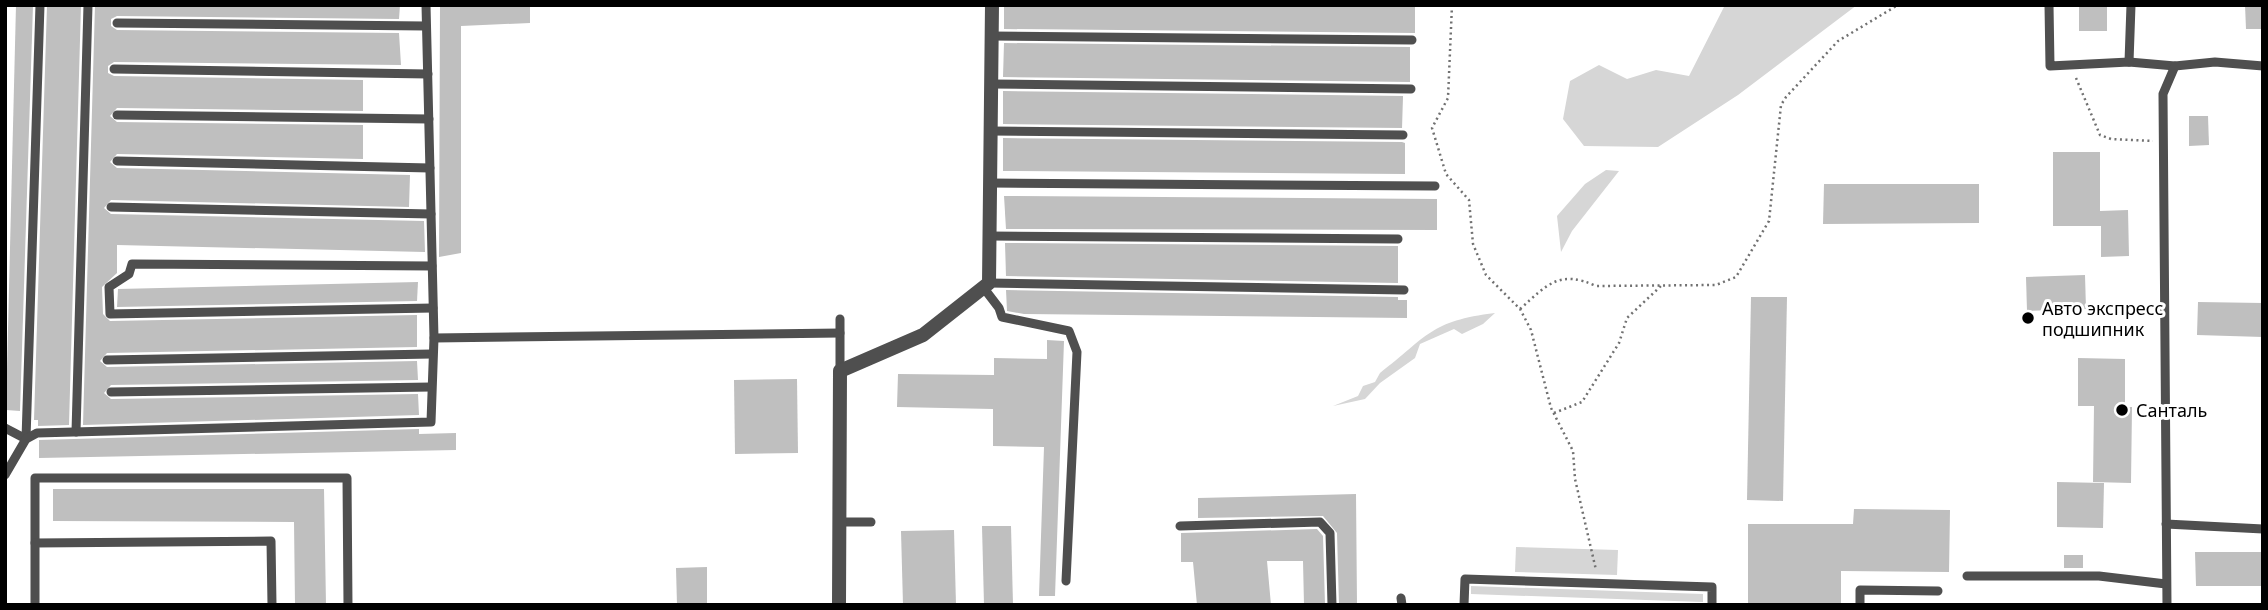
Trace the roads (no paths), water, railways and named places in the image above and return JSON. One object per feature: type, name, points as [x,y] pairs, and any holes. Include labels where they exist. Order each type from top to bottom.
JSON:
[{"type":"street","points":[[839,605],[840,371],[923,335],[986,285],[992,5]]},
{"type":"lane","points":[[5,475],[26,439],[40,5]]},
{"type":"lane","points":[[76,432],[88,5]]},
{"type":"lane","points":[[26,439],[37,433],[430,422],[434,338],[426,5]]},
{"type":"lane","points":[[2049,5],[2050,66],[2129,62],[2175,66],[2214,62],[2263,66]]},
{"type":"lane","points":[[2129,62],[2131,5]]},
{"type":"lane","points":[[117,23],[426,26]]},
{"type":"lane","points":[[992,36],[1412,40]]},
{"type":"lane","points":[[2166,605],[2162,141],[2163,94],[2175,66]]},
{"type":"lane","points":[[114,69],[428,74]]},
{"type":"lane","points":[[991,84],[1411,89]]},
{"type":"lane","points":[[117,115],[429,119]]},
{"type":"lane","points":[[990,131],[1403,135]]},
{"type":"lane","points":[[117,161],[430,168]]},
{"type":"lane","points":[[990,183],[1435,186]]},
{"type":"lane","points":[[111,207],[431,214]]},
{"type":"lane","points":[[989,236],[1398,240]]},
{"type":"lane","points":[[432,266],[132,264],[129,274],[109,287],[110,314],[433,308]]},
{"type":"lane","points":[[986,285],[1404,290]]},
{"type":"lane","points":[[986,285],[1002,317],[1069,331],[1077,352],[1066,581]]},
{"type":"lane","points":[[840,318],[840,371]]},
{"type":"lane","points":[[434,338],[841,332]]},
{"type":"lane","points":[[107,360],[432,354]]},
{"type":"lane","points":[[111,392],[432,387]]},
{"type":"lane","points":[[5,428],[26,439]]},
{"type":"lane","points":[[35,605],[35,478],[347,478],[348,605]]},
{"type":"lane","points":[[838,522],[871,522]]},
{"type":"lane","points":[[1180,526],[1320,522],[1330,533],[1332,605]]},
{"type":"lane","points":[[2166,524],[2263,529]]},
{"type":"lane","points":[[35,543],[271,541],[272,605]]},
{"type":"lane","points":[[1967,576],[2099,576],[2166,583]]},
{"type":"lane","points":[[1464,605],[1465,579],[1712,587],[1712,605]]},
{"type":"lane","points":[[1860,605],[1860,590],[1938,591]]},
{"type":"place","name":"Авто экспресс подшипник","points":[[2028,318]]},
{"type":"place","name":"Санталь","points":[[2122,410]]}]
